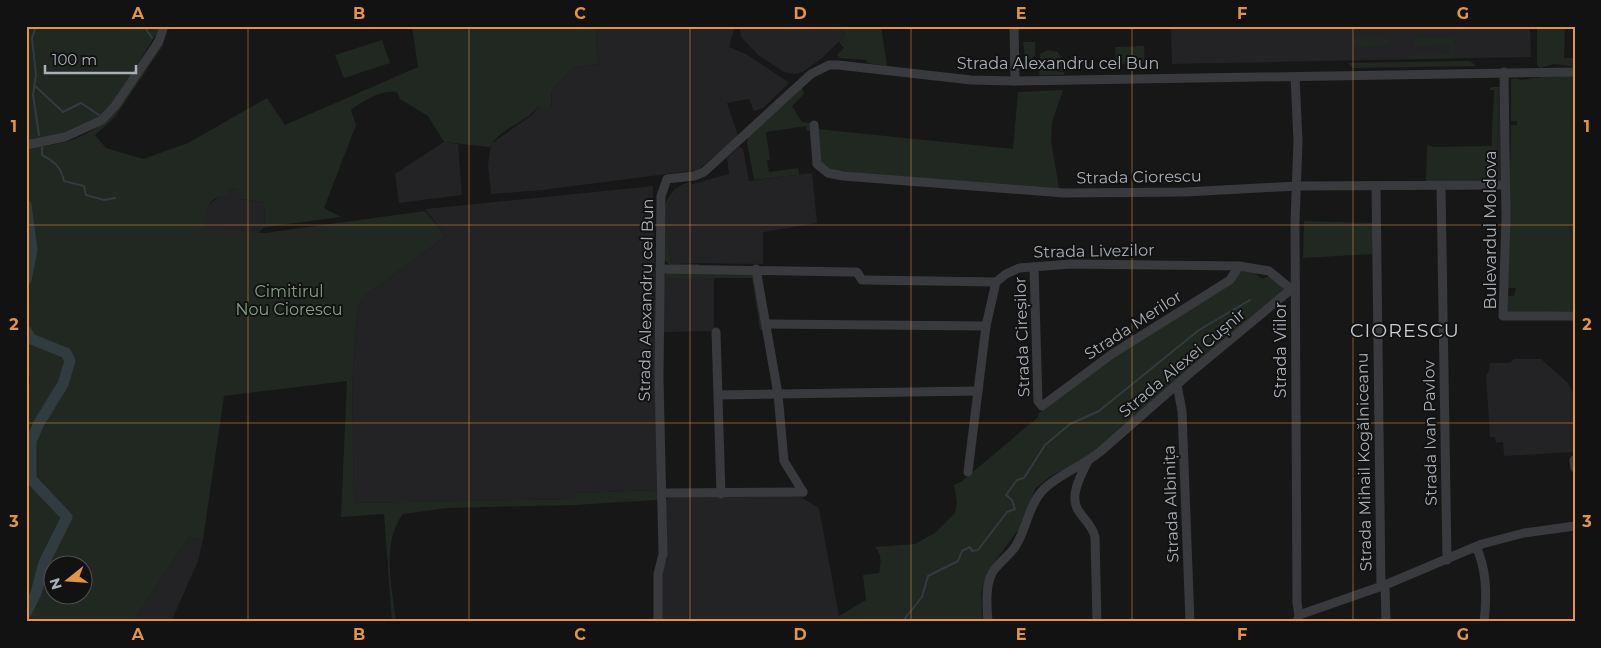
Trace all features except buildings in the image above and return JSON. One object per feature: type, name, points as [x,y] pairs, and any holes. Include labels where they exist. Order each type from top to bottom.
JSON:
[{"type":"street","points":[[26,145],[65,137],[102,120],[115,106],[159,41],[164,26]]},
{"type":"street","points":[[1014,26],[1016,80]]},
{"type":"street","name":"Strada Alexandru cel Bun","points":[[658,622],[658,574],[663,554],[661,196],[668,179],[694,176],[704,172],[799,84],[820,69],[838,65],[971,80],[1575,72]]},
{"type":"street","name":"Bulevardul Moldova","points":[[1504,72],[1503,316],[1575,316]]},
{"type":"street","name":"Strada Viilor","points":[[1295,77],[1298,141],[1293,288],[1298,618]]},
{"type":"street","name":"Strada Ciorescu","points":[[814,125],[817,164],[832,174],[1064,194],[1185,192],[1297,186],[1505,185]]},
{"type":"street","name":"Strada Mihail Kogălniceanu","points":[[1376,186],[1383,586],[1386,622]]},
{"type":"street","name":"Strada Ivan Pavlov","points":[[1442,186],[1447,560]]},
{"type":"street","name":"Strada Livezilor","points":[[996,282],[1011,270],[1071,264],[1239,266],[1269,271],[1293,288]]},
{"type":"street","name":"Strada Merilor","points":[[1040,405],[1047,404],[1112,354],[1230,280],[1239,266]]},
{"type":"street","name":"Strada Cireșilor","points":[[1034,267],[1036,378],[1040,405]]},
{"type":"street","points":[[660,269],[857,272],[862,280],[996,282],[986,326],[968,472]]},
{"type":"street","points":[[662,493],[803,492],[784,461],[778,394],[756,269]]},
{"type":"street","name":"Strada Alexei Cușnir","points":[[1088,462],[1293,288]]},
{"type":"street","points":[[767,324],[986,326]]},
{"type":"street","points":[[716,332],[721,494]]},
{"type":"street","name":"Strada Albinița","points":[[1177,385],[1183,418],[1190,622]]},
{"type":"street","points":[[719,395],[978,391]]},
{"type":"street","points":[[988,622],[988,584],[992,572],[1017,543],[1033,503],[1053,481],[1078,464],[1088,462]]},
{"type":"street","points":[[1088,462],[1079,478],[1074,498],[1078,510],[1090,525],[1095,537],[1097,622]]},
{"type":"street","points":[[1298,618],[1383,586],[1476,547],[1517,534],[1575,526]]},
{"type":"street","points":[[1476,547],[1481,560],[1484,582],[1484,622]]},
{"type":"shaded area","points":[[598,26],[735,26],[729,47],[746,54],[788,82],[788,84],[763,108],[754,111],[749,99],[727,103],[738,136],[698,170],[542,190],[491,194],[488,165],[491,144],[533,114],[540,104],[551,108],[552,90],[575,67],[599,64],[596,39]]},
{"type":"shaded area","points":[[743,26],[843,26],[845,36],[821,59],[803,72],[795,74],[784,72],[758,55],[741,37],[740,29]]},
{"type":"shaded area","points":[[1171,26],[1530,26],[1531,57],[1172,64]]},
{"type":"shaded area","points":[[1498,89],[1502,89],[1501,180],[1497,180]]},
{"type":"shaded area","points":[[444,142],[458,144],[462,195],[399,203],[395,174]]},
{"type":"shaded area","points":[[739,147],[743,149],[749,181],[812,173],[817,223],[763,232],[763,264],[671,263],[664,213],[678,188],[729,174],[727,158]]},
{"type":"shaded area","points":[[653,186],[655,290],[653,296],[655,301],[659,490],[576,493],[577,499],[354,503],[352,381],[358,305],[366,295],[446,236],[425,209]]},
{"type":"shaded area","points":[[230,188],[238,189],[239,199],[264,202],[265,227],[258,233],[202,229],[206,207]]},
{"type":"shaded area","points":[[669,278],[714,278],[714,331],[663,332],[663,281]]},
{"type":"shaded area","points":[[1514,359],[1541,359],[1567,382],[1575,396],[1575,452],[1504,456],[1503,442],[1496,443],[1495,437],[1490,437],[1486,376],[1490,363],[1510,363]]},
{"type":"shaded area","points":[[797,495],[819,508],[840,622],[661,622],[661,573],[667,560],[666,501],[670,496]]},
{"type":"shaded area","points":[[189,537],[203,540],[198,561],[171,622],[133,622]]},
{"type":"green space","points":[[26,26],[161,26],[115,101],[98,118],[69,132],[26,142]]},
{"type":"green space","name":"Cimitirul Nou Ciorescu","points":[[412,26],[598,26],[596,39],[599,64],[575,67],[552,90],[550,110],[539,105],[528,116],[500,135],[490,147],[444,142],[428,116],[400,99],[397,92],[385,92],[351,110],[356,125],[324,208],[341,217],[265,227],[264,202],[239,199],[238,189],[230,188],[227,196],[215,198],[208,206],[203,228],[265,233],[425,211],[446,236],[366,295],[358,305],[352,381],[354,503],[576,499],[576,493],[659,490],[657,500],[575,505],[447,508],[403,514],[396,525],[390,552],[396,622],[392,622],[384,514],[341,517],[347,381],[224,396],[203,540],[189,537],[133,622],[26,622],[26,412],[30,380],[26,357],[26,149],[72,140],[88,133],[102,123],[123,100],[159,45],[164,44],[115,117],[95,135],[106,148],[143,159],[188,143],[267,98],[285,125],[418,67]]},
{"type":"green space","points":[[843,26],[881,26],[887,66],[867,63],[866,60],[840,58],[837,55],[844,48],[839,42],[845,36]]},
{"type":"green space","points":[[1348,26],[1350,39],[1388,39],[1389,46],[1354,47],[1348,37]]},
{"type":"green space","points":[[1537,26],[1565,26],[1564,58],[1575,58],[1575,67],[1554,64],[1540,68],[1537,65]]},
{"type":"green space","points":[[1414,38],[1454,38],[1454,58],[1410,59],[1410,55],[1451,54],[1450,45],[1414,46]]},
{"type":"green space","points":[[382,40],[390,63],[344,78],[335,55]]},
{"type":"green space","points":[[1023,42],[1035,42],[1035,55],[1026,67]]},
{"type":"green space","points":[[1144,46],[1145,63],[1116,64],[1115,47]]},
{"type":"green space","points":[[1048,50],[1058,52],[1064,64],[1063,70],[1065,70],[1056,72],[1065,72],[1063,75],[1039,75],[1040,54]]},
{"type":"green space","points":[[1470,61],[1476,66],[1353,68],[1348,63]]},
{"type":"green space","points":[[1575,76],[1575,311],[1511,313],[1508,312],[1508,296],[1514,296],[1516,288],[1508,288],[1511,125],[1517,125],[1517,121],[1511,121],[1511,80],[1514,78],[1522,80],[1541,77]]},
{"type":"green space","points":[[801,85],[804,94],[792,106],[802,122],[810,123],[811,131],[807,131],[806,126],[766,132],[770,160],[767,161],[769,172],[798,168],[799,174],[812,173],[754,180],[747,143],[748,137]]},
{"type":"green space","points":[[1492,87],[1500,87],[1498,90],[1497,180],[1426,182],[1427,145],[1435,147],[1492,146],[1494,90],[1489,90]]},
{"type":"green space","points":[[1063,90],[1052,122],[1051,141],[1059,188],[829,171],[819,163],[817,129],[1013,149],[1018,92]]},
{"type":"green space","points":[[690,182],[693,184],[678,188],[664,213],[666,203],[679,186]]},
{"type":"green space","points":[[664,213],[671,263],[699,264],[699,266],[672,267],[664,260]]},
{"type":"green space","points":[[1304,221],[1374,223],[1372,254],[1303,258]]},
{"type":"green space","points":[[1251,270],[1262,279],[1271,275],[1284,288],[1284,292],[1092,454],[1051,476],[1035,489],[1022,525],[987,572],[981,594],[983,622],[840,622],[839,616],[866,600],[863,575],[879,573],[880,559],[875,547],[915,544],[935,533],[955,513],[957,502],[954,485],[961,482],[1038,417],[1038,414],[1063,393],[1239,271]]},
{"type":"green space","points":[[748,271],[754,275],[765,331],[760,330],[752,278],[669,278],[663,281],[667,272]]},
{"type":"waterway","points":[[36,26],[32,38],[36,75],[33,95],[39,135]]},
{"type":"waterway","points":[[144,26],[152,38]]},
{"type":"waterway","points":[[34,85],[63,112],[81,103],[99,115]]},
{"type":"waterway","points":[[42,147],[42,155],[56,165],[64,181],[84,186],[86,195],[104,200],[115,198]]},
{"type":"waterway","points":[[26,205],[32,250],[26,280]]},
{"type":"waterway","points":[[902,622],[922,597],[928,576],[958,561],[962,551],[970,547],[972,551],[978,550],[1007,512],[1015,509],[1012,500],[1006,495],[1017,480],[1024,478],[1045,445],[1070,424],[1099,411],[1199,330],[1250,300]]},
{"type":"waterway","points":[[26,331],[31,339],[66,353],[70,361],[63,384],[39,423],[31,441],[31,479],[67,517],[44,563],[36,593],[26,613]]},
{"type":"district","name":"CIORESCU","points":[[1405,330]]}]
